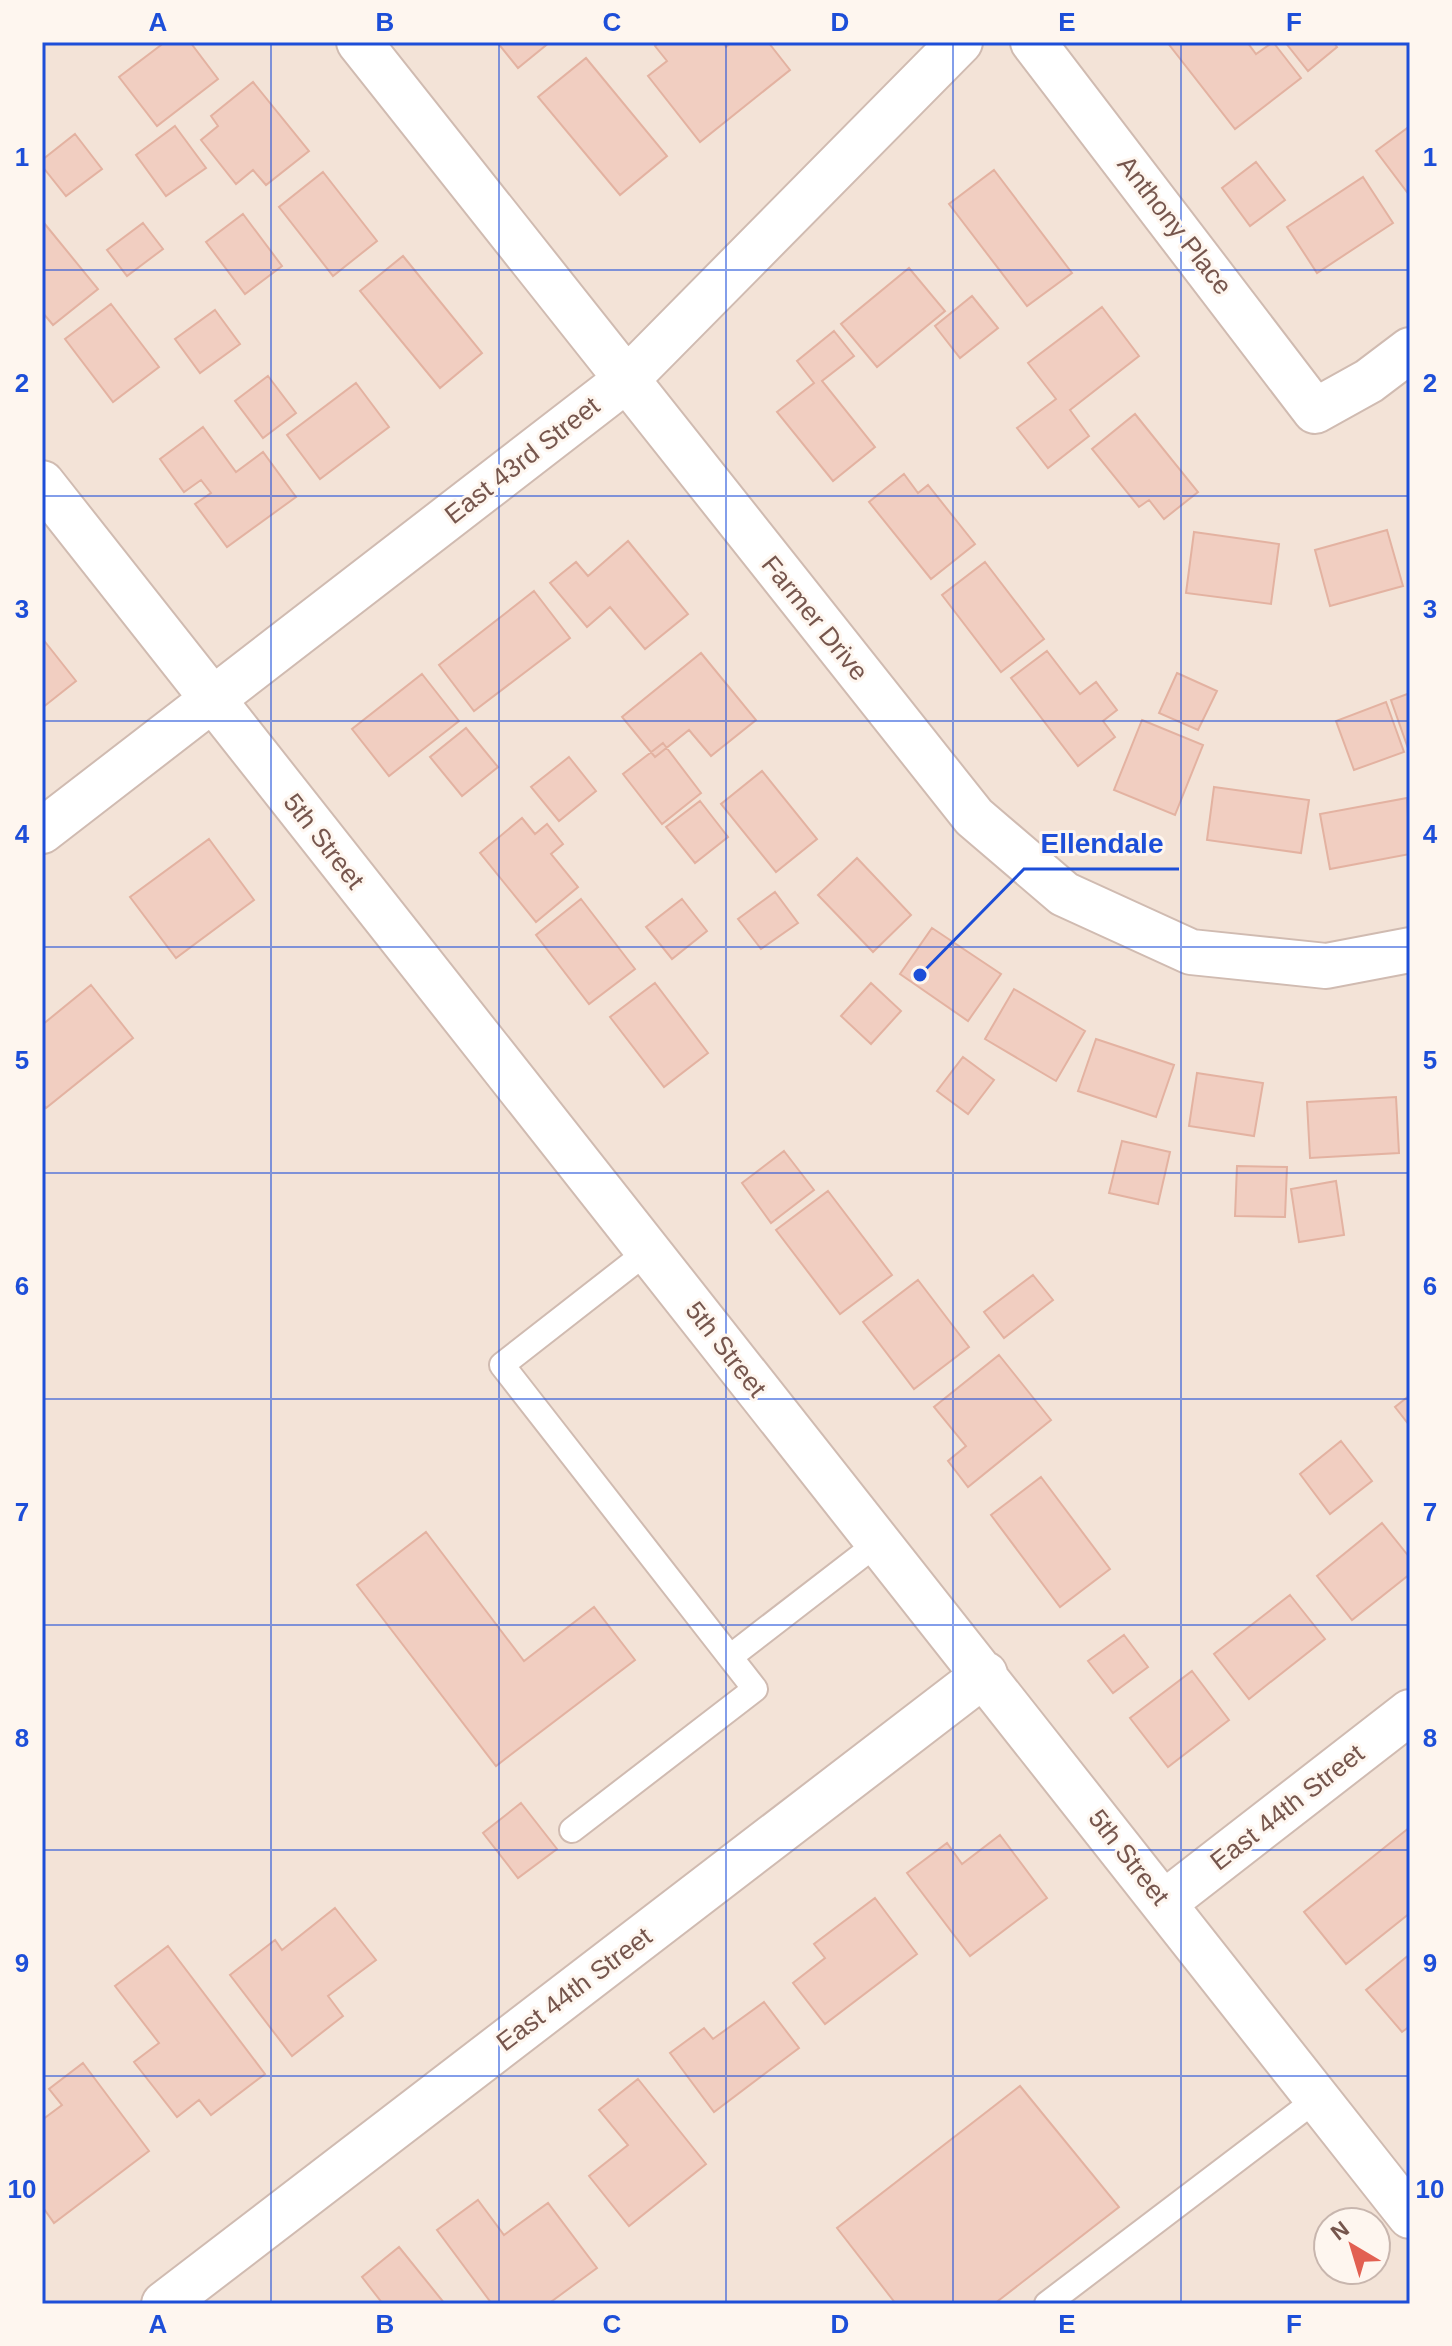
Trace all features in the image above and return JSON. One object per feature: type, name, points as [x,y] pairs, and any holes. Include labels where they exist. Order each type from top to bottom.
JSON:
[{"type":"street","name":"Farmer Drive","points":[[359,42],[974,817],[1064,894],[1191,952],[1326,966],[1410,950]]},
{"type":"street","name":"East 43rd Street","points":[[42,831],[626,380],[960,42]]},
{"type":"street","name":"Anthony Place","points":[[1033,42],[1315,411],[1369,381],[1410,350]]},
{"type":"street","name":"5th Street","points":[[42,483],[1410,2216]]},
{"type":"street","name":"East 44th Street","points":[[164,2304],[985,1674]]},
{"type":"street","name":"East 44th Street","points":[[1164,1903],[1410,1712]]},
{"type":"lane","points":[[572,1830],[755,1689],[502,1365],[648,1251]]},
{"type":"lane","points":[[730,1657],[879,1542]]},
{"type":"lane","points":[[1047,2304],[1318,2098]]},
{"type":"shaded area","points":[[42,42],[1410,42],[1410,2304],[42,2304]]},
{"type":"building","points":[[159,42],[190,42],[218,79],[157,126],[119,77],[161,45]]},
{"type":"building","points":[[497,42],[550,42],[518,68]]},
{"type":"building","points":[[660,42],[723,42],[726,47],[732,42],[768,42],[790,70],[700,142],[648,76],[667,61],[655,46]]},
{"type":"building","points":[[1167,42],[1247,42],[1256,54],[1273,42],[1301,78],[1235,129]]},
{"type":"building","points":[[1285,42],[1333,42],[1337,47],[1308,71]]},
{"type":"building","points":[[586,58],[667,156],[620,195],[538,97]]},
{"type":"building","points":[[253,82],[309,151],[266,185],[253,170],[236,184],[201,140],[218,126],[211,116]]},
{"type":"building","points":[[175,126],[206,168],[166,196],[136,155]]},
{"type":"building","points":[[1410,126],[1410,196],[1376,151]]},
{"type":"building","points":[[75,134],[102,169],[66,196],[42,166],[42,160]]},
{"type":"building","points":[[1256,162],[1285,200],[1250,226],[1222,188]]},
{"type":"building","points":[[994,170],[1072,273],[1027,306],[949,204]]},
{"type":"building","points":[[323,172],[377,241],[333,276],[279,207]]},
{"type":"building","points":[[1363,177],[1393,223],[1317,273],[1287,227]]},
{"type":"building","points":[[243,214],[282,266],[245,294],[206,242]]},
{"type":"building","points":[[44,223],[98,289],[53,325],[42,312]]},
{"type":"building","points":[[143,223],[163,249],[127,276],[107,250]]},
{"type":"building","points":[[403,256],[482,353],[440,388],[360,291]]},
{"type":"building","points":[[909,268],[945,311],[877,367],[841,324]]},
{"type":"building","points":[[972,296],[998,328],[960,358],[935,326]]},
{"type":"building","points":[[111,304],[159,367],[113,402],[65,339]]},
{"type":"building","points":[[1102,307],[1139,356],[1070,410],[1089,436],[1048,468],[1017,428],[1056,399],[1028,363]]},
{"type":"building","points":[[215,310],[240,344],[200,373],[175,339]]},
{"type":"building","points":[[834,331],[854,356],[822,381],[875,447],[833,481],[777,412],[814,383],[797,361]]},
{"type":"building","points":[[268,376],[296,413],[263,438],[235,401]]},
{"type":"building","points":[[356,383],[389,427],[320,479],[287,435]]},
{"type":"building","points":[[1135,414],[1198,492],[1164,519],[1149,500],[1139,507],[1092,449]]},
{"type":"building","points":[[203,427],[236,472],[263,452],[296,497],[227,547],[195,504],[211,493],[201,480],[184,492],[160,459]]},
{"type":"building","points":[[904,474],[918,493],[928,485],[975,544],[931,579],[869,502]]},
{"type":"building","points":[[1387,530],[1403,586],[1330,606],[1315,550]]},
{"type":"building","points":[[1194,532],[1279,544],[1271,604],[1186,593]]},
{"type":"building","points":[[628,541],[688,614],[645,649],[610,607],[587,627],[550,583],[576,562],[588,576]]},
{"type":"building","points":[[985,562],[1044,639],[1001,672],[942,595]]},
{"type":"building","points":[[534,591],[570,638],[474,711],[439,665]]},
{"type":"building","points":[[42,638],[76,681],[42,708]]},
{"type":"building","points":[[1047,651],[1080,694],[1096,682],[1117,710],[1103,721],[1115,737],[1078,766],[1011,678]]},
{"type":"building","points":[[701,653],[756,720],[711,756],[689,730],[655,757],[622,717]]},
{"type":"building","points":[[1177,673],[1217,691],[1198,730],[1159,713]]},
{"type":"building","points":[[422,674],[459,721],[389,776],[352,729]]},
{"type":"building","points":[[1410,693],[1410,754],[1391,700]]},
{"type":"building","points":[[1386,702],[1404,752],[1354,770],[1336,721]]},
{"type":"building","points":[[1142,720],[1203,745],[1175,815],[1114,790]]},
{"type":"building","points":[[466,728],[498,767],[462,796],[430,757]]},
{"type":"building","points":[[663,743],[701,793],[662,824],[623,774]]},
{"type":"building","points":[[569,757],[596,791],[559,821],[531,787]]},
{"type":"building","points":[[762,771],[817,839],[776,872],[721,804]]},
{"type":"building","points":[[1214,787],[1309,800],[1301,853],[1207,840]]},
{"type":"building","points":[[1407,798],[1410,854],[1330,869],[1320,814]]},
{"type":"building","points":[[700,801],[728,837],[695,863],[666,827]]},
{"type":"building","points":[[522,818],[535,834],[547,824],[563,844],[551,854],[578,887],[536,922],[480,853]]},
{"type":"building","points":[[209,839],[254,900],[176,958],[130,897]]},
{"type":"building","points":[[857,858],[911,915],[873,952],[818,895]]},
{"type":"building","points":[[775,892],[798,923],[761,949],[738,919]]},
{"type":"building","points":[[581,899],[635,969],[589,1004],[536,935]]},
{"type":"building","points":[[682,899],[707,931],[672,959],[646,927]]},
{"type":"building","points":[[932,928],[1001,974],[968,1021],[900,974]]},
{"type":"building","points":[[655,983],[708,1053],[664,1087],[610,1017]]},
{"type":"building","points":[[871,983],[901,1011],[871,1044],[841,1016]]},
{"type":"building","points":[[91,985],[133,1038],[46,1108],[42,1103],[42,1025]]},
{"type":"building","points":[[1014,989],[1085,1031],[1056,1081],[985,1039]]},
{"type":"building","points":[[1096,1039],[1174,1065],[1156,1117],[1078,1091]]},
{"type":"building","points":[[963,1057],[994,1080],[968,1114],[937,1091]]},
{"type":"building","points":[[1197,1073],[1263,1083],[1254,1136],[1189,1126]]},
{"type":"building","points":[[1396,1097],[1399,1153],[1310,1158],[1307,1102]]},
{"type":"building","points":[[1122,1141],[1170,1152],[1158,1204],[1109,1193]]},
{"type":"building","points":[[784,1151],[814,1190],[771,1223],[742,1183]]},
{"type":"building","points":[[1237,1166],[1287,1167],[1285,1217],[1235,1216]]},
{"type":"building","points":[[1336,1181],[1344,1235],[1299,1242],[1291,1189]]},
{"type":"building","points":[[828,1191],[892,1275],[840,1314],[776,1230]]},
{"type":"building","points":[[1033,1275],[1053,1300],[1004,1338],[984,1312]]},
{"type":"building","points":[[918,1280],[969,1347],[914,1389],[863,1322]]},
{"type":"building","points":[[999,1355],[1051,1420],[968,1487],[948,1461],[966,1446],[934,1407]]},
{"type":"building","points":[[1410,1395],[1410,1426],[1395,1407]]},
{"type":"building","points":[[1341,1441],[1372,1481],[1330,1514],[1300,1474]]},
{"type":"building","points":[[1041,1477],[1110,1569],[1060,1607],[991,1515]]},
{"type":"building","points":[[1382,1523],[1410,1558],[1410,1574],[1352,1620],[1317,1576]]},
{"type":"building","points":[[426,1532],[524,1661],[594,1607],[635,1660],[496,1766],[357,1585]]},
{"type":"building","points":[[1290,1595],[1325,1639],[1249,1699],[1214,1654]]},
{"type":"building","points":[[1124,1635],[1148,1667],[1113,1693],[1088,1661]]},
{"type":"building","points":[[1192,1671],[1229,1720],[1168,1767],[1130,1718]]},
{"type":"building","points":[[521,1803],[557,1849],[518,1878],[483,1833]]},
{"type":"building","points":[[1410,1827],[1410,1913],[1346,1964],[1304,1912]]},
{"type":"building","points":[[1000,1835],[1047,1898],[970,1956],[907,1873],[947,1843],[962,1864]]},
{"type":"building","points":[[875,1898],[917,1954],[825,2024],[793,1983],[825,1958],[814,1944]]},
{"type":"building","points":[[335,1908],[376,1960],[328,1996],[343,2016],[292,2056],[230,1975],[275,1940],[282,1950]]},
{"type":"building","points":[[168,1946],[265,2074],[211,2115],[199,2100],[177,2117],[134,2062],[159,2043],[115,1986]]},
{"type":"building","points":[[1410,1954],[1410,2026],[1402,2032],[1366,1990]]},
{"type":"building","points":[[764,2002],[799,2048],[714,2112],[670,2053],[704,2028],[713,2039]]},
{"type":"building","points":[[83,2063],[149,2151],[54,2223],[42,2206],[42,2120],[62,2105],[49,2089]]},
{"type":"building","points":[[638,2079],[706,2164],[629,2226],[589,2176],[628,2145],[599,2110]]},
{"type":"building","points":[[1020,2086],[1119,2207],[994,2304],[896,2304],[837,2228]]},
{"type":"building","points":[[478,2200],[504,2235],[548,2203],[597,2268],[548,2304],[492,2304],[437,2230]]},
{"type":"building","points":[[399,2247],[445,2304],[383,2304],[362,2277]]},
{"type":"place","name":"Ellendale","points":[[920,975]]}]
